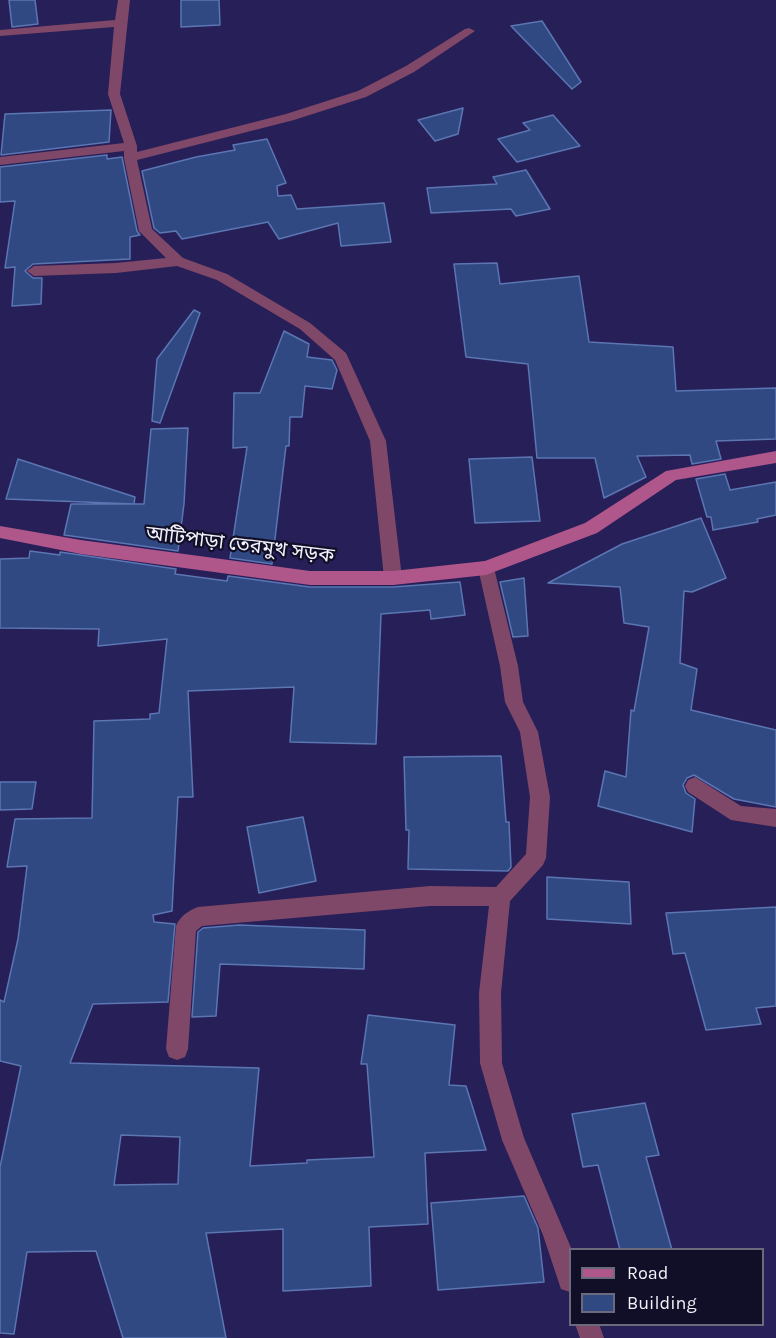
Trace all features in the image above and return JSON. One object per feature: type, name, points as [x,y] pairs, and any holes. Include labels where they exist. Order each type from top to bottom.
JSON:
[{"type":"main road","name":"আটিপাড়া তেরমুখ সড়ক","points":[[0,532],[81,547],[309,578],[393,578],[486,568],[591,528],[672,475],[776,457]]},
{"type":"street","points":[[124,0],[114,94],[130,152],[146,231],[178,261],[222,277],[305,326],[340,357],[378,441],[393,578]]},
{"type":"street","points":[[0,33],[120,23]]},
{"type":"street","points":[[0,161],[130,152],[290,117],[362,94],[410,69],[469,31]]},
{"type":"street","points":[[34,271],[116,268],[178,261]]},
{"type":"street","points":[[486,568],[509,666],[514,702],[529,732],[540,797],[536,858],[500,897],[490,993],[491,1063],[513,1140],[554,1233],[569,1277]]},
{"type":"street","points":[[695,786],[738,813],[776,818]]},
{"type":"street","points":[[177,1049],[186,926],[198,916],[430,896],[500,897]]},
{"type":"building","points":[[9,0],[35,0],[38,24],[12,27]]},
{"type":"building","points":[[181,0],[219,0],[220,25],[181,27]]},
{"type":"building","points":[[542,21],[581,82],[572,89],[511,26]]},
{"type":"building","points":[[463,108],[458,134],[435,141],[418,120]]},
{"type":"building","points":[[111,110],[109,142],[1,155],[5,114]]},
{"type":"building","points":[[553,115],[580,146],[517,162],[498,139],[530,130],[523,123]]},
{"type":"building","points":[[267,139],[286,183],[277,186],[278,196],[291,195],[297,209],[384,203],[391,242],[341,246],[338,223],[279,239],[268,222],[182,239],[176,231],[160,233],[154,228],[142,171],[235,150],[233,145]]},
{"type":"building","points":[[107,155],[107,159],[122,157],[137,231],[140,235],[130,237],[130,259],[33,264],[25,271],[33,278],[42,278],[41,304],[12,306],[15,267],[5,268],[15,201],[0,202],[0,167]]},
{"type":"building","points":[[526,170],[550,209],[516,216],[511,209],[431,213],[427,188],[497,184],[493,177]]},
{"type":"building","points":[[497,263],[500,284],[579,276],[589,342],[673,347],[676,391],[776,388],[776,439],[716,441],[721,459],[692,464],[690,455],[637,456],[646,477],[604,498],[595,458],[537,458],[528,364],[466,357],[454,264]]},
{"type":"building","points":[[194,310],[200,313],[160,423],[152,421],[157,359]]},
{"type":"building","points":[[284,331],[309,344],[307,357],[332,360],[337,370],[332,389],[305,386],[302,417],[290,417],[289,446],[286,446],[272,564],[230,558],[247,447],[233,448],[234,393],[260,393]]},
{"type":"building","points":[[188,428],[184,504],[178,551],[64,535],[71,504],[144,504],[151,429]]},
{"type":"building","points":[[532,457],[540,521],[475,523],[469,459]]},
{"type":"building","points":[[18,459],[135,497],[134,504],[6,499]]},
{"type":"building","points":[[725,474],[730,490],[776,482],[776,515],[757,519],[758,522],[713,530],[711,517],[707,517],[696,479]]},
{"type":"building","points":[[701,518],[726,578],[692,592],[684,591],[680,663],[697,669],[691,710],[776,730],[776,807],[734,799],[694,775],[687,778],[683,785],[686,793],[695,799],[692,832],[598,806],[605,771],[626,777],[631,710],[634,711],[649,627],[624,623],[620,587],[548,583],[622,544]]},
{"type":"building","points":[[30,551],[60,555],[60,552],[176,569],[175,574],[227,581],[228,576],[310,587],[393,587],[460,582],[465,615],[431,619],[430,610],[381,614],[376,744],[290,742],[294,687],[188,691],[193,797],[178,797],[172,911],[153,915],[154,922],[175,924],[168,1002],[93,1004],[70,1063],[259,1068],[250,1166],[307,1163],[307,1160],[374,1157],[367,1064],[361,1064],[368,1015],[455,1025],[449,1085],[466,1086],[486,1150],[425,1153],[428,1224],[369,1227],[371,1286],[283,1291],[283,1229],[206,1233],[226,1338],[123,1338],[96,1251],[27,1252],[14,1334],[0,1333],[0,1167],[21,1066],[0,1061],[0,1000],[4,1002],[18,939],[27,866],[7,867],[15,819],[92,818],[94,721],[150,719],[150,714],[159,713],[167,639],[98,646],[99,629],[0,628],[0,559],[29,558]],"holes":[[[121,1135],[180,1137],[178,1184],[114,1185]]]},
{"type":"building","points":[[524,578],[528,636],[513,637],[500,582]]},
{"type":"building","points":[[501,756],[506,822],[509,822],[511,867],[508,871],[408,869],[409,830],[406,830],[404,757]]},
{"type":"building","points":[[0,782],[36,782],[32,809],[0,810]]},
{"type":"building","points":[[303,817],[316,881],[259,893],[247,827]]},
{"type":"building","points":[[547,877],[629,882],[631,924],[547,919]]},
{"type":"building","points":[[776,907],[776,1006],[756,1008],[761,1024],[706,1030],[685,953],[673,954],[666,913]]},
{"type":"building","points":[[239,925],[365,930],[364,969],[220,964],[216,1016],[192,1017],[198,932],[203,928]]},
{"type":"building","points":[[645,1103],[659,1155],[646,1157],[671,1248],[619,1248],[598,1165],[583,1167],[572,1114]]},
{"type":"building","points":[[524,1196],[538,1228],[544,1282],[438,1290],[431,1203]]}]
